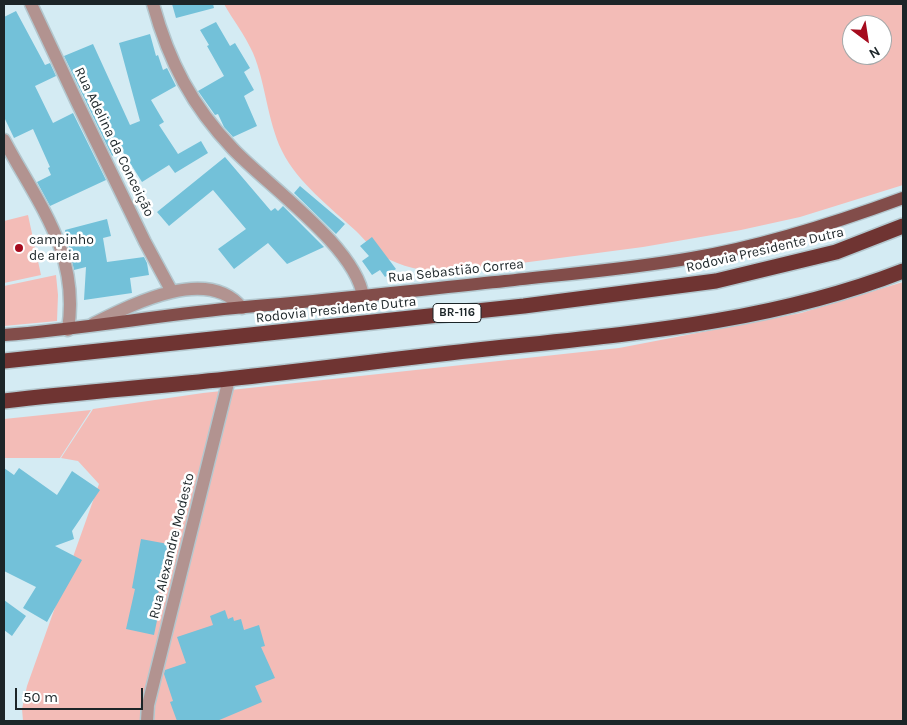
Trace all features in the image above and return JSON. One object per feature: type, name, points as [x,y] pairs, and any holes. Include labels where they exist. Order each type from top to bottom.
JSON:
[{"type":"highway","name":"Rodovia Presidente Dutra","points":[[4,361],[524,306],[716,281],[836,252],[903,226]]},
{"type":"highway","points":[[4,402],[229,379],[695,325],[810,301],[903,271]]},
{"type":"main road","name":"Rua Sebastião Correa","points":[[4,335],[68,330],[242,308],[592,272],[692,258],[788,236],[903,198]]},
{"type":"street","name":"Rua Adelina da Conceição","points":[[31,4],[145,242],[172,292]]},
{"type":"street","points":[[153,4],[170,58],[192,98],[235,151],[324,234],[347,262],[360,283],[363,297]]},
{"type":"street","points":[[4,140],[46,213],[59,242],[68,272],[71,313],[68,330]]},
{"type":"street","points":[[86,328],[127,307],[172,292],[194,290],[218,292],[231,298],[242,308]]},
{"type":"street","name":"Rua Alexandre Modesto","points":[[147,721],[148,706],[229,379]]},
{"type":"shaded area","points":[[224,4],[903,4],[903,185],[800,217],[741,230],[643,247],[453,272],[434,272],[416,269],[389,260],[378,253],[315,194],[297,174],[282,151],[277,139],[261,77],[253,53]]},
{"type":"shaded area","name":"campinho de areia","points":[[28,215],[41,275],[4,283],[4,221]]},
{"type":"shaded area","points":[[56,275],[58,295],[57,321],[4,326],[4,286]]},
{"type":"shaded area","points":[[903,282],[903,721],[23,721],[22,709],[27,686],[99,484],[78,461],[61,458],[93,409],[203,393],[619,348],[801,313]]},
{"type":"shaded area","points":[[91,410],[60,458],[4,458],[4,419]]},
{"type":"building","points":[[172,4],[213,4],[214,8],[176,18]]},
{"type":"building","points":[[16,11],[45,65],[50,63],[56,76],[35,86],[53,123],[73,113],[106,180],[50,206],[37,182],[51,175],[48,168],[50,167],[33,129],[14,138],[4,117],[4,17]]},
{"type":"building","points":[[216,22],[230,46],[235,43],[250,68],[244,72],[254,90],[244,96],[257,126],[233,137],[224,127],[218,114],[215,115],[198,91],[224,76],[200,30]]},
{"type":"building","points":[[150,34],[156,56],[158,55],[163,70],[167,68],[176,86],[151,100],[164,122],[159,125],[178,154],[201,141],[208,153],[175,173],[169,165],[142,182],[122,150],[112,156],[64,56],[93,44],[130,125],[140,121],[119,43]]},
{"type":"building","points":[[225,157],[271,211],[275,208],[278,211],[283,206],[324,247],[287,264],[268,243],[234,269],[218,249],[246,229],[213,190],[169,226],[157,212]]},
{"type":"building","points":[[300,186],[345,224],[336,234],[294,193]]},
{"type":"building","points":[[107,219],[111,236],[103,238],[107,262],[144,257],[149,275],[130,278],[132,293],[84,300],[86,267],[74,270],[65,230]]},
{"type":"building","points":[[372,237],[396,269],[385,277],[380,270],[372,275],[362,261],[369,256],[360,246]]},
{"type":"building","points":[[4,468],[14,475],[19,468],[57,495],[72,471],[100,490],[72,531],[74,539],[55,546],[82,560],[47,622],[23,608],[36,587],[4,571]]},
{"type":"building","points":[[141,539],[168,544],[156,605],[160,606],[154,635],[126,629],[135,589],[132,588]]},
{"type":"building","points":[[4,600],[26,616],[12,636],[4,630]]},
{"type":"building","points":[[225,610],[228,619],[233,617],[234,621],[241,619],[244,630],[259,625],[265,646],[261,647],[275,678],[255,686],[262,702],[217,721],[177,721],[170,702],[173,701],[164,674],[165,670],[186,663],[177,637],[213,625],[210,616]]},
{"type":"place","name":"campinho de areia","points":[[19,248]]}]
